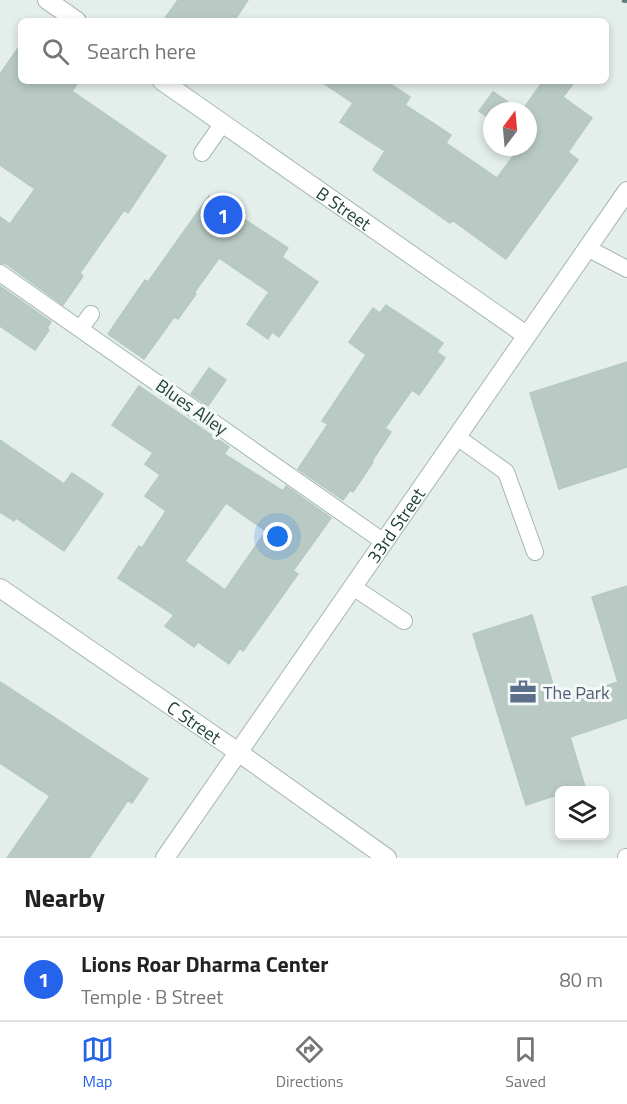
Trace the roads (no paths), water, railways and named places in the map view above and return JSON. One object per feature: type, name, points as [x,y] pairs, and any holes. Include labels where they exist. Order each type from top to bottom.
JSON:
[{"type":"street","points":[[47,0],[73,18]]},
{"type":"street","name":"B Street","points":[[166,84],[526,335]]},
{"type":"street","name":"33rd Street","points":[[165,858],[627,191]]},
{"type":"street","name":"C Street","points":[[0,588],[387,858]]},
{"type":"lane","points":[[202,153],[223,123]]},
{"type":"lane","points":[[587,248],[627,269]]},
{"type":"lane","name":"Blues Alley","points":[[0,273],[384,542]]},
{"type":"lane","points":[[80,329],[91,314]]},
{"type":"lane","points":[[457,437],[506,472],[535,552]]},
{"type":"lane","points":[[353,586],[404,621]]},
{"type":"railway","points":[[622,0],[627,1]]},
{"type":"place","name":"Lions Roar Dharma Center","points":[[223,215]]},
{"type":"place","name":"The Park","points":[[523,692]]}]
